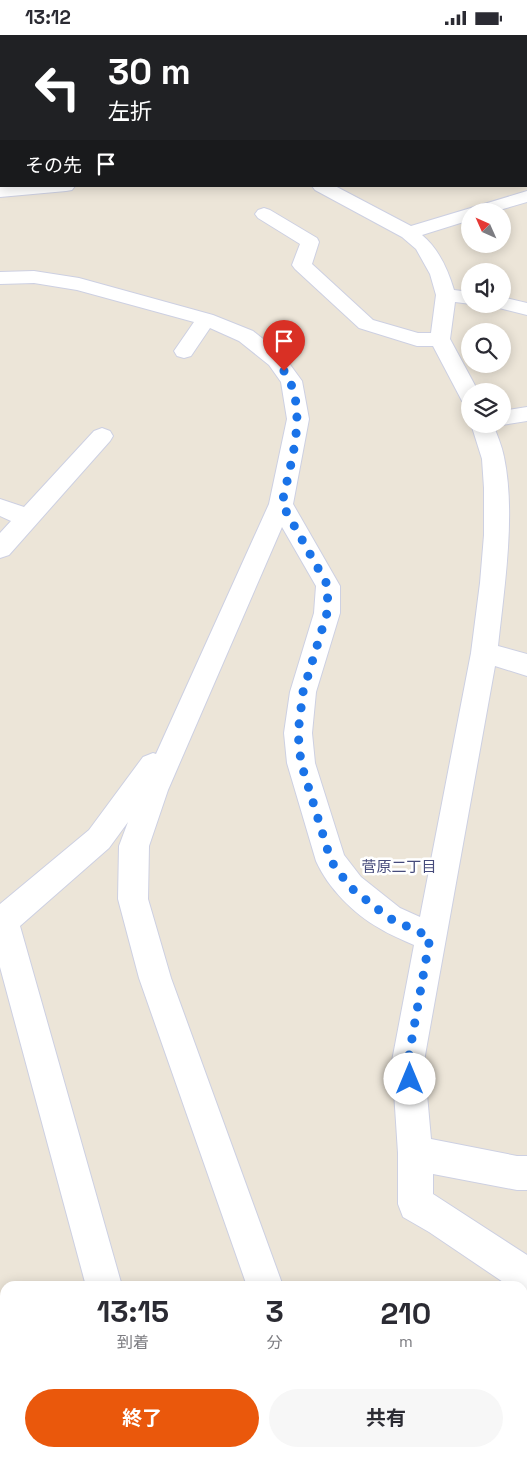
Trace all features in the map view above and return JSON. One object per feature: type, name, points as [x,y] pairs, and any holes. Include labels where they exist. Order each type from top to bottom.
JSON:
[{"type":"street","points":[[0,192],[55,187]]},
{"type":"street","points":[[323,187],[409,233],[424,246],[440,274],[446,295],[440,339],[463,383]]},
{"type":"street","points":[[504,203],[527,196]]},
{"type":"street","points":[[264,213],[310,242],[302,265],[366,324],[417,340],[440,339]]},
{"type":"street","points":[[409,233],[461,217]]},
{"type":"street","points":[[0,278],[34,277],[79,284],[206,319],[246,336],[276,360],[291,381],[298,419],[282,504],[180,729],[154,790],[134,846],[133,899],[155,978],[263,1281]]},
{"type":"street","points":[[446,295],[461,297]]},
{"type":"street","points":[[511,305],[527,309]]},
{"type":"street","points":[[184,351],[206,319]]},
{"type":"street","points":[[511,417],[527,414]]},
{"type":"street","points":[[485,433],[494,462],[496,522],[484,653],[408,1061],[415,1153],[416,1204],[442,1219],[527,1277]]},
{"type":"street","points":[[0,549],[102,437]]},
{"type":"street","points":[[282,504],[328,586],[327,613],[303,692],[298,733],[301,763],[331,861],[350,887],[389,918],[430,937]]},
{"type":"street","points":[[0,507],[28,518]]},
{"type":"street","points":[[484,653],[527,665]]},
{"type":"street","points":[[103,1281],[2,921],[99,839],[180,729]]},
{"type":"street","points":[[415,1153],[517,1173],[527,1173]]},
{"type":"district","name":"菅原二丁目","points":[[399,867]]},
{"type":"route","points":[[284,371],[291,381],[298,419],[282,504],[328,586],[327,613],[303,692],[298,733],[301,763],[331,861],[350,887],[389,918],[430,937],[408,1061],[410,1079]]}]
